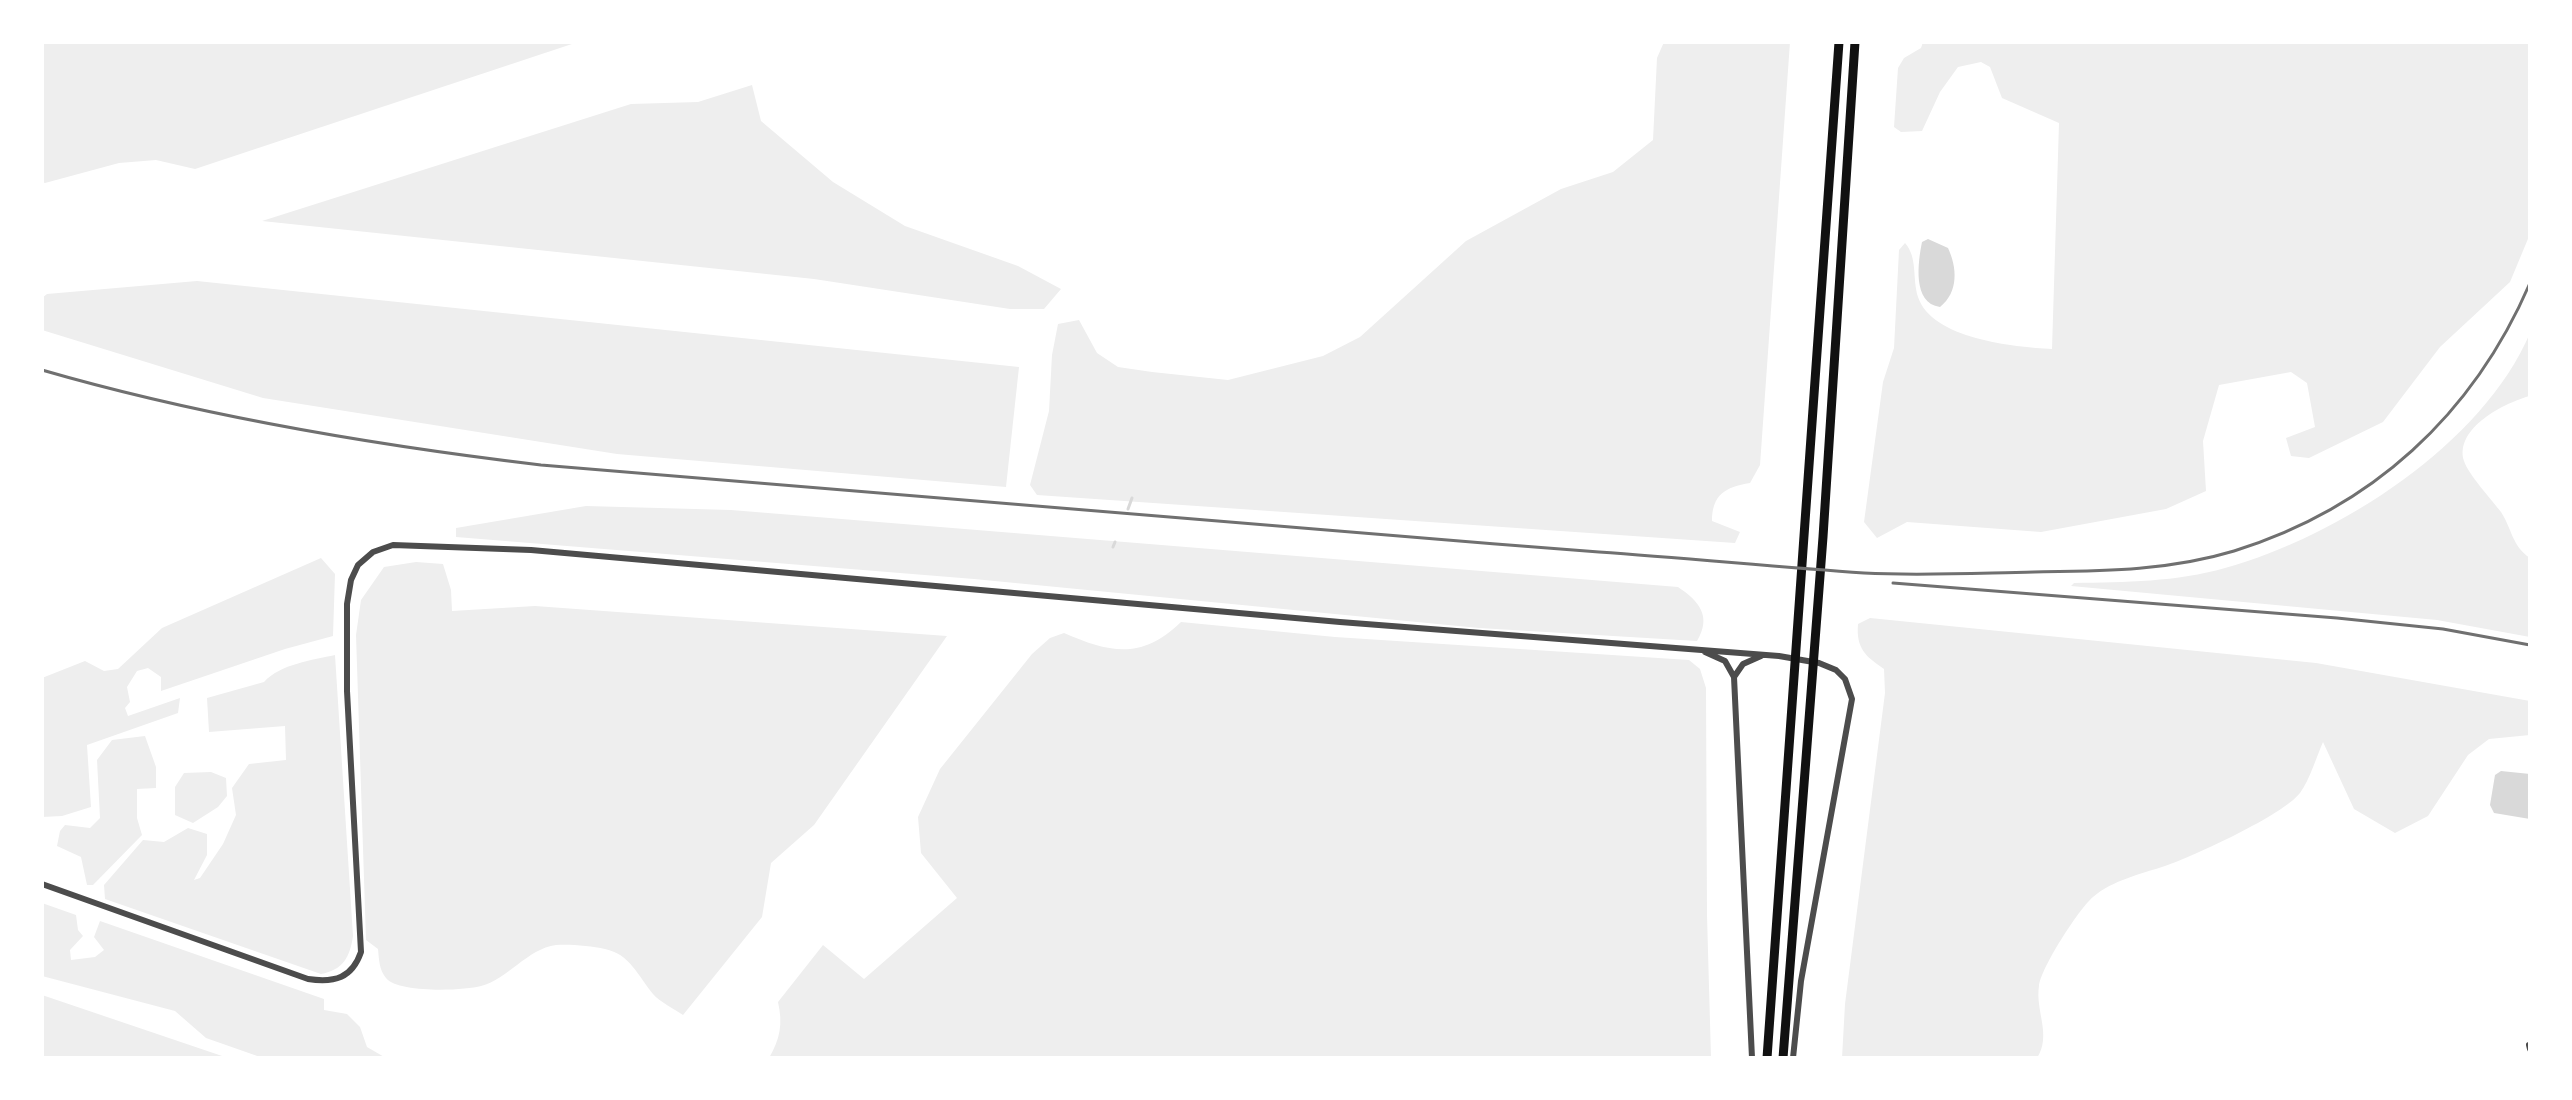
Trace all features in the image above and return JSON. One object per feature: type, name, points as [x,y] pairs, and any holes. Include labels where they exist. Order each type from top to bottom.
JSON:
[{"type":"main road","points":[[1767,1058],[1839,42]]},
{"type":"main road","points":[[1783,1058],[1823,537],[1855,42]]},
{"type":"street","points":[[42,884],[308,979],[333,981],[355,967],[361,952],[346,682],[348,591],[354,573],[365,557],[393,545],[547,551],[1340,622],[1779,656],[1819,663],[1836,670],[1849,687],[1852,699],[1801,981],[1793,1058]]},
{"type":"street","points":[[1669,647],[1719,656],[1734,677],[1752,1058]]},
{"type":"street","points":[[1734,677],[1748,660],[1779,656]]},
{"type":"shaded area","points":[[42,42],[578,42],[195,169],[156,160],[119,163],[45,183],[42,182]]},
{"type":"shaded area","points":[[1664,42],[1790,42],[1760,465],[1750,483],[1727,490],[1717,499],[1712,521],[1740,532],[1735,543],[1037,495],[1030,485],[1049,411],[1052,355],[1058,324],[1079,320],[1097,353],[1118,367],[1152,372],[1228,380],[1323,356],[1360,337],[1466,241],[1561,189],[1613,172],[1653,140],[1657,58]]},
{"type":"shaded area","points":[[1923,42],[2530,42],[2530,234],[2510,282],[2440,347],[2383,422],[2309,458],[2291,456],[2286,438],[2315,427],[2307,383],[2291,372],[2219,385],[2203,441],[2206,491],[2166,509],[2041,532],[1907,522],[1877,538],[1864,522],[1883,382],[1894,348],[1899,250],[1905,243],[1912,255],[1918,297],[1926,311],[1940,323],[1997,343],[2052,349],[2059,123],[2002,98],[1990,67],[1981,62],[1958,67],[1940,92],[1922,131],[1901,132],[1894,127],[1898,68],[1904,58],[1921,48]]},
{"type":"shaded area","points":[[752,85],[761,121],[833,182],[905,226],[1018,266],[1061,289],[1044,309],[1010,309],[814,279],[262,221],[631,104],[698,102]]},
{"type":"shaded area","points":[[1928,239],[1948,248],[1953,263],[1951,294],[1940,307],[1925,298],[1919,280],[1922,242]]},
{"type":"shaded area","points":[[197,281],[1019,367],[1006,487],[617,454],[263,398],[42,330],[42,298],[47,294]]},
{"type":"shaded area","points":[[2530,333],[2530,396],[2484,418],[2467,438],[2463,449],[2470,473],[2501,512],[2519,548],[2530,558],[2530,637],[2437,620],[2071,586],[2074,583],[2132,582],[2207,573],[2269,554],[2314,534],[2359,509],[2443,448],[2478,412],[2508,374]]},
{"type":"shaded area","points":[[586,506],[731,510],[1678,587],[1697,604],[1703,624],[1697,641],[1479,628],[974,579],[456,537],[456,528]]},
{"type":"shaded area","points":[[321,558],[335,574],[333,636],[161,691],[161,677],[148,668],[137,671],[127,687],[130,702],[125,708],[128,716],[180,698],[178,713],[87,745],[91,807],[62,816],[42,817],[42,678],[85,661],[104,671],[118,669],[162,628]]},
{"type":"shaded area","points":[[416,562],[443,564],[451,590],[452,611],[535,606],[947,636],[814,825],[771,863],[762,917],[683,1015],[656,997],[621,956],[605,949],[581,946],[556,945],[536,952],[481,986],[446,990],[416,988],[393,983],[386,978],[378,949],[366,940],[356,635],[361,600],[384,567]]},
{"type":"shaded area","points":[[1870,618],[2316,663],[2530,701],[2530,735],[2489,739],[2468,755],[2428,816],[2395,833],[2354,809],[2323,742],[2310,775],[2291,802],[2237,834],[2196,853],[2109,886],[2086,904],[2061,940],[2041,978],[2038,995],[2043,1041],[2037,1058],[1842,1058],[1845,1004],[1885,693],[1884,669],[1860,645],[1858,624]]},
{"type":"shaded area","points":[[1181,622],[1335,637],[1689,660],[1700,669],[1706,688],[1711,1058],[769,1058],[780,1031],[778,1002],[823,945],[864,979],[957,898],[921,853],[918,817],[940,769],[1032,654],[1050,638],[1064,633],[1111,648],[1139,647],[1153,643]]},
{"type":"shaded area","points":[[335,655],[353,936],[350,950],[340,966],[321,974],[105,899],[104,885],[143,840],[164,842],[188,828],[207,834],[207,855],[194,880],[200,878],[223,844],[236,815],[232,788],[249,764],[286,760],[285,726],[209,732],[207,698],[264,682],[279,671],[297,664]]},
{"type":"shaded area","points":[[145,736],[156,767],[156,788],[137,789],[137,818],[142,835],[93,885],[87,885],[81,857],[57,846],[60,831],[65,825],[90,828],[100,818],[97,760],[112,740]]},
{"type":"shaded area","points":[[2501,771],[2530,774],[2530,819],[2494,813],[2490,805],[2495,775]]},
{"type":"shaded area","points":[[211,772],[226,778],[227,796],[218,807],[193,823],[175,815],[175,787],[184,773]]},
{"type":"shaded area","points":[[42,903],[76,915],[78,930],[83,936],[70,950],[71,960],[95,957],[104,950],[94,937],[100,921],[324,999],[324,1010],[347,1014],[360,1027],[367,1047],[386,1058],[263,1058],[206,1038],[175,1011],[42,976]]},
{"type":"shaded area","points":[[42,995],[228,1058],[42,1058]]},
{"type":"waterway","points":[[1128,509],[1132,498]]},
{"type":"waterway","points":[[1113,547],[1115,542]]},
{"type":"railway","points":[[42,370],[165,402],[289,428],[541,465],[1864,573],[2085,571],[2135,569],[2209,558],[2284,533],[2330,510],[2373,482],[2412,450],[2448,414],[2479,375],[2507,331],[2530,283]]},
{"type":"railway","points":[[1893,583],[2337,618],[2443,629],[2530,645]]}]
